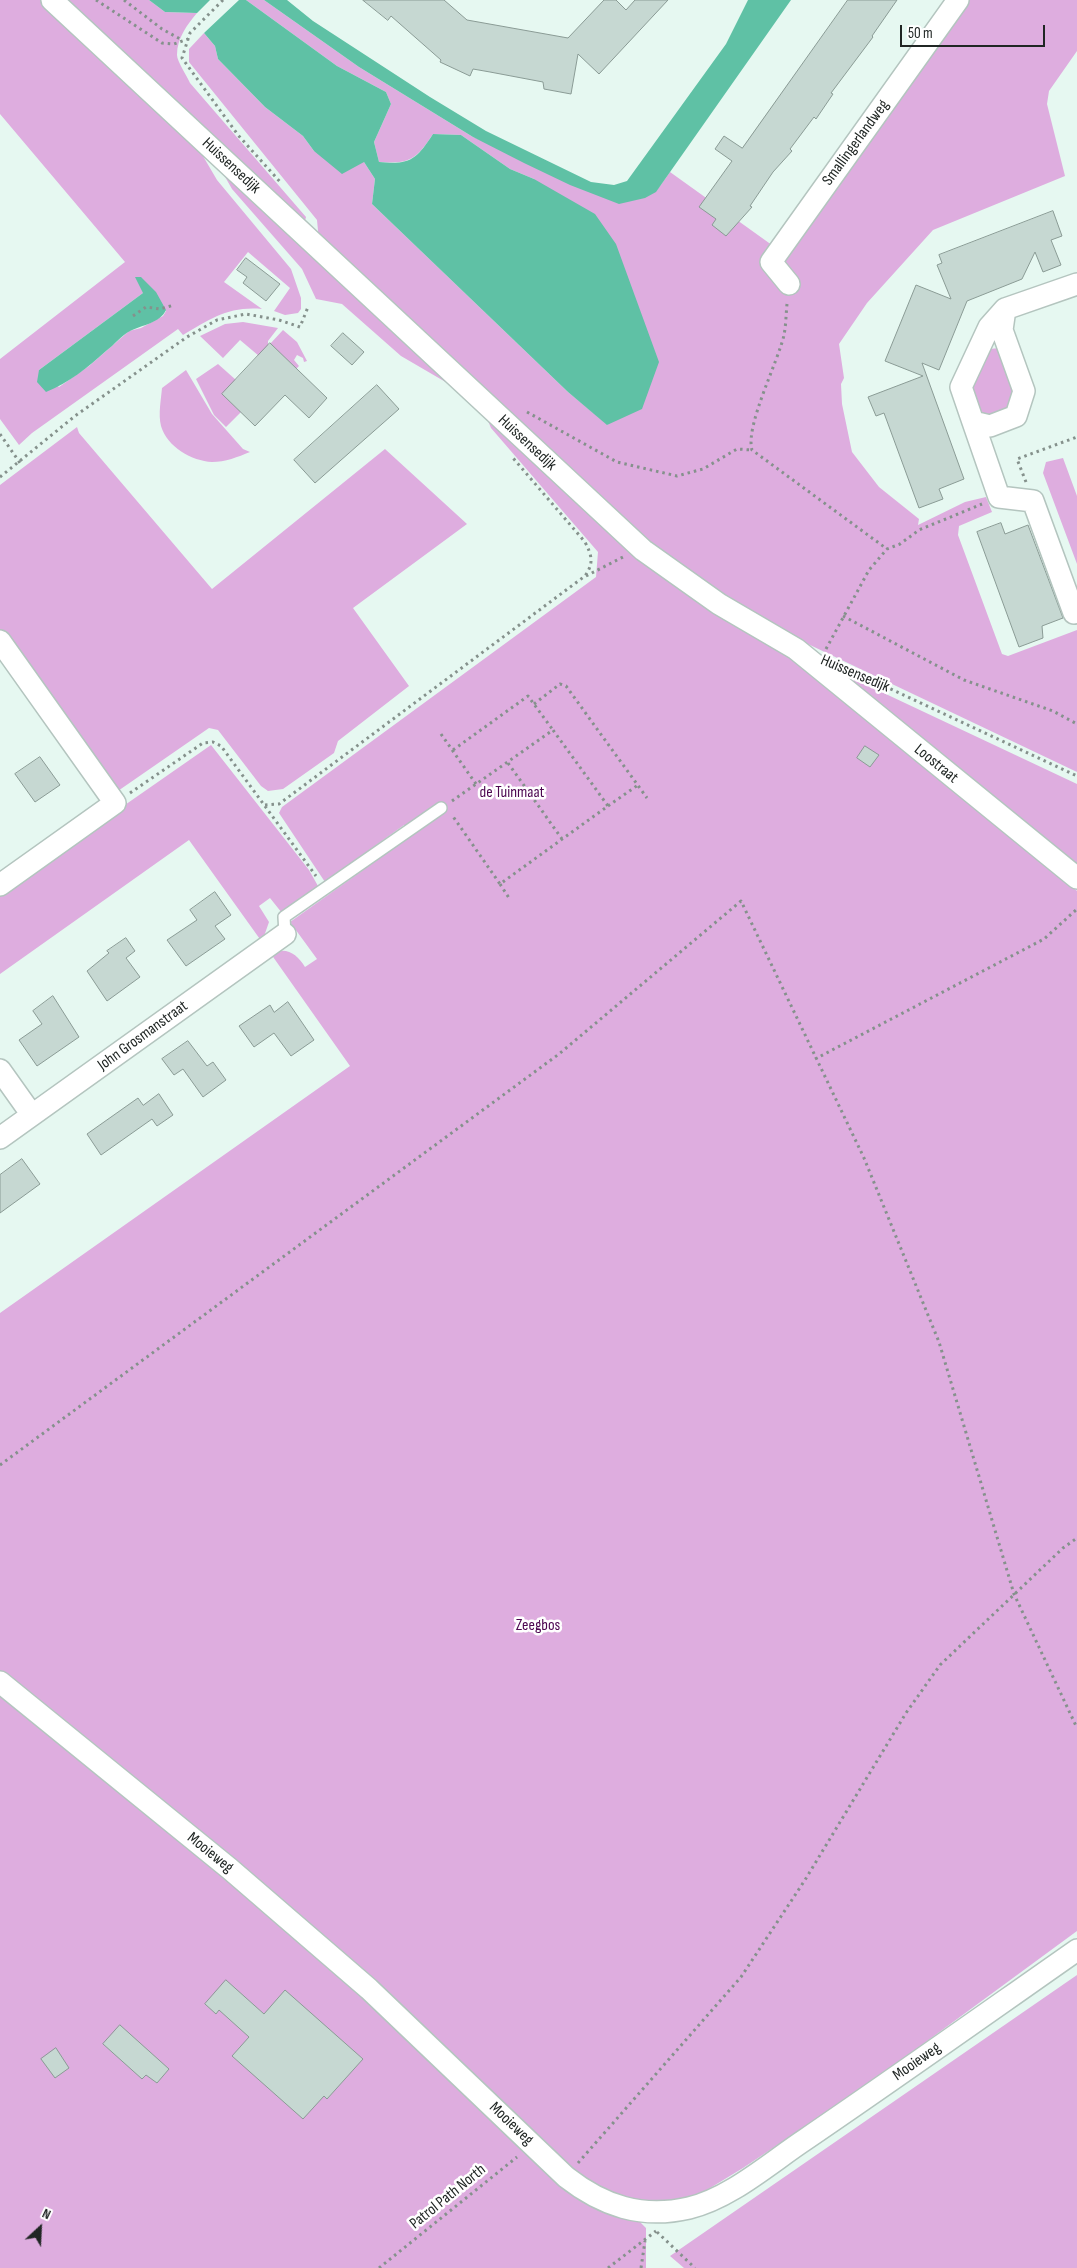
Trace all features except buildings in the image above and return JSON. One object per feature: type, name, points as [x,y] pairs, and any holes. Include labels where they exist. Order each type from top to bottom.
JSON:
[{"type":"street","name":"Huissensedijk","points":[[52,0],[643,550],[719,604],[796,649]]},
{"type":"street","name":"Smallingerlandweg","points":[[789,284],[771,262],[958,0]]},
{"type":"street","points":[[1074,613],[1033,501],[999,497],[961,387],[988,326],[1005,309],[1077,284]]},
{"type":"street","points":[[973,422],[990,426],[1016,416],[1024,391],[1002,330],[1005,309]]},
{"type":"street","points":[[0,641],[115,803],[0,885]]},
{"type":"street","name":"Loostraat","points":[[796,649],[1077,878]]},
{"type":"street","name":"John Grosmanstraat","points":[[0,1138],[285,934]]},
{"type":"street","points":[[0,1070],[32,1115]]},
{"type":"street","name":"Mooieweg","points":[[0,1682],[230,1869],[361,1982],[457,2071],[566,2177],[584,2191],[599,2199],[614,2206],[638,2212],[665,2212],[689,2208],[716,2199],[855,2106],[1077,1950]]},
{"type":"lane","points":[[285,934],[284,917],[443,807]]},
{"type":"path","points":[[96,0],[162,43],[174,44],[188,39]]},
{"type":"path","points":[[124,0],[162,29],[183,41]]},
{"type":"path","points":[[223,0],[190,33],[182,58],[238,135],[284,186]]},
{"type":"path","points":[[752,450],[750,442],[755,422],[784,334],[789,284]]},
{"type":"path","points":[[133,316],[146,307],[160,309],[174,306]]},
{"type":"path","points":[[0,477],[20,463],[75,416],[187,337],[217,320],[246,314],[279,320],[300,327],[308,307]]},
{"type":"path","points":[[525,411],[618,462],[677,476],[703,470],[737,449],[752,450],[887,549]]},
{"type":"path","points":[[0,434],[20,463]]},
{"type":"path","points":[[1033,501],[1017,459],[1077,437]]},
{"type":"path","points":[[510,456],[585,542],[592,555],[591,567],[585,576]]},
{"type":"path","points":[[825,651],[869,570],[887,549],[900,544],[918,530],[999,497]]},
{"type":"path","points":[[265,805],[279,804],[585,576],[624,556],[643,550]]},
{"type":"path","points":[[843,616],[964,680],[1053,711],[1077,724]]},
{"type":"path","name":"Huissensedijk","points":[[856,672],[1077,776]]},
{"type":"path","points":[[534,704],[560,684],[566,686],[647,798]]},
{"type":"path","points":[[453,750],[528,696],[608,806]]},
{"type":"path","points":[[509,898],[443,807],[553,730]]},
{"type":"path","points":[[442,734],[476,784]]},
{"type":"path","points":[[115,803],[203,742],[213,742],[224,751],[326,888]]},
{"type":"path","points":[[508,763],[562,839]]},
{"type":"path","points":[[500,884],[638,785]]},
{"type":"path","points":[[0,1465],[559,1054],[742,901],[815,1059],[864,1158],[939,1342],[1014,1594],[1077,1728]]},
{"type":"path","points":[[815,1059],[1044,939],[1077,909]]},
{"type":"path","points":[[566,2177],[741,1977],[805,1880],[906,1713],[940,1665],[1063,1548],[1077,1538]]},
{"type":"path","name":"Patrol Path North","points":[[379,2268],[533,2145]]},
{"type":"path","points":[[638,2212],[695,2268]]},
{"type":"path","points":[[608,2268],[656,2231]]},
{"type":"path","points":[[641,2268],[645,2240]]},
{"type":"green space","points":[[0,0],[43,0],[200,151],[217,180],[291,269],[301,298],[301,309],[298,313],[285,315],[274,311],[290,288],[248,252],[224,282],[262,309],[240,310],[220,315],[183,335],[178,329],[32,433],[19,445],[0,419],[0,359],[125,262],[0,114]],"holes":[[[143,293],[166,311],[163,316],[141,328],[129,331],[89,366],[59,387],[39,370]]]},
{"type":"green space","points":[[57,0],[149,0],[165,12],[197,13],[186,27],[177,49],[177,58],[180,65],[190,83],[306,217],[304,225]]},
{"type":"green space","points":[[246,0],[264,0],[359,67],[473,137],[633,200],[655,191],[670,172],[783,253],[966,0],[1077,0],[1077,51],[1049,91],[1047,104],[1065,176],[933,230],[867,303],[839,344],[844,378],[841,384],[842,404],[852,452],[879,487],[919,519],[918,525],[965,502],[986,497],[992,512],[959,526],[958,535],[1002,654],[1008,656],[1077,630],[1077,772],[770,626],[696,581],[597,500],[319,241],[317,220],[189,62],[189,49],[204,33],[215,46],[218,59],[265,107],[303,136],[314,151],[364,162],[375,179],[372,204],[568,392],[608,425],[534,179],[510,169],[461,135],[433,134],[417,155],[405,161],[379,162],[374,142],[391,104],[386,92],[337,66]]},
{"type":"green space","points":[[220,168],[461,391],[401,356],[342,304],[316,299],[302,269],[232,189]]},
{"type":"green space","points":[[243,322],[278,328],[268,341],[268,346],[259,356],[240,340],[223,358],[200,336],[225,324]]},
{"type":"green space","points":[[283,330],[297,342],[307,361],[304,362],[303,358],[297,355],[294,360],[299,366],[296,369],[270,344]]},
{"type":"green space","points":[[1000,348],[1015,391],[1010,408],[991,415],[976,411],[970,389],[989,349]]},
{"type":"green space","points":[[218,364],[236,380],[241,412],[226,427],[214,415],[196,379]]},
{"type":"green space","points":[[186,370],[212,414],[243,449],[250,452],[222,461],[204,461],[181,452],[164,434],[160,421],[162,388]]},
{"type":"green space","name":"Zeegbos","points":[[486,416],[917,760],[1060,875],[1077,891],[1077,1931],[870,2083],[743,2168],[697,2196],[675,2200],[640,2222],[646,2228],[646,2268],[0,2268],[0,1313],[350,1066],[271,954],[286,951],[295,955],[305,967],[317,959],[290,922],[411,836],[404,825],[325,882],[279,813],[282,807],[596,577],[598,552],[491,428]]},
{"type":"green space","points":[[77,427],[79,433],[212,589],[385,449],[467,524],[353,608],[409,686],[338,741],[334,753],[283,789],[268,791],[261,786],[218,730],[209,728],[115,793],[0,630],[0,485]]},
{"type":"green space","points":[[1063,458],[1077,496],[1077,564],[1043,473],[1046,462]]},
{"type":"green space","points":[[837,671],[1077,784],[1077,871]]},
{"type":"green space","points":[[211,745],[309,870],[318,886],[282,913],[270,898],[259,906],[269,922],[262,942],[189,840],[0,974],[0,892]]},
{"type":"green space","points":[[1077,1975],[1077,2268],[684,2268],[670,2256]]},
{"type":"shaded area","points":[[149,0],[210,0],[197,13],[165,12]]},
{"type":"shaded area","points":[[239,0],[246,0],[337,66],[386,92],[391,104],[374,142],[379,162],[398,163],[411,159],[422,150],[433,134],[461,135],[510,169],[534,179],[595,214],[616,244],[659,362],[642,409],[607,425],[568,392],[372,204],[375,179],[364,162],[342,174],[314,151],[303,136],[265,107],[218,59],[215,46],[204,33]]},
{"type":"shaded area","points":[[264,0],[287,0],[313,21],[486,131],[591,182],[614,185],[627,181],[726,44],[748,0],[791,0],[656,192],[645,198],[619,204],[570,185],[473,137],[359,67]]},
{"type":"shaded area","points":[[135,277],[141,277],[156,292],[166,310],[160,318],[127,333],[78,374],[46,392],[37,382],[39,370],[143,293]]},
{"type":"park label","name":"de Tuinmaat","points":[[512,793]]}]
